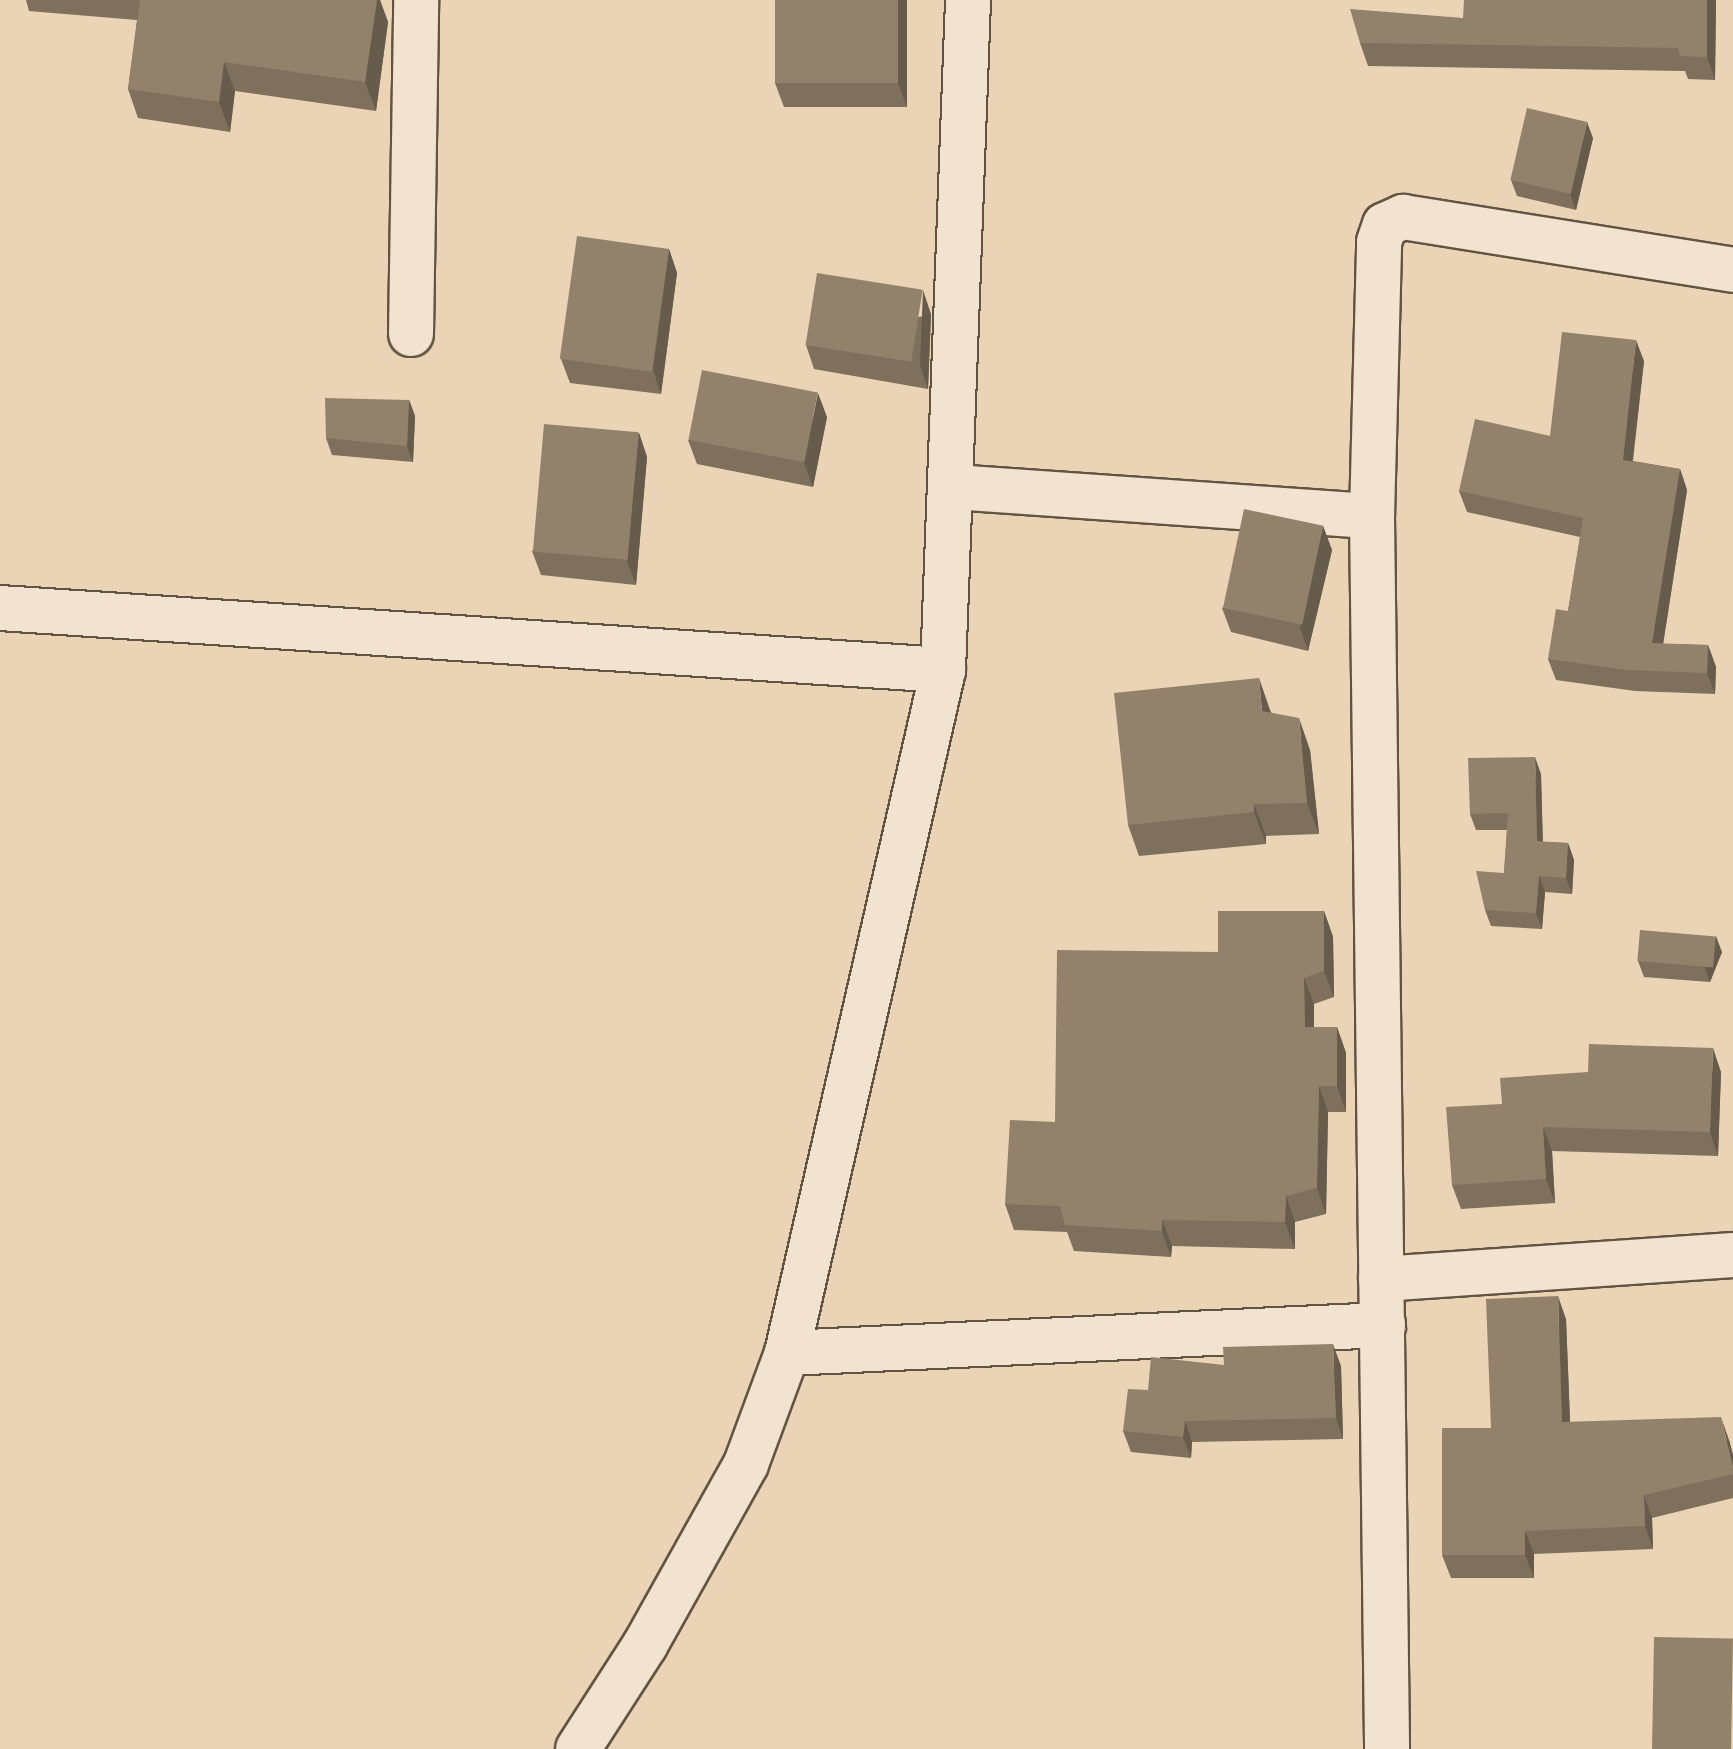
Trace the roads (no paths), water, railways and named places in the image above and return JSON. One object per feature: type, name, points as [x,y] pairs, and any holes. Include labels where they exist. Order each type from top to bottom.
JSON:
[{"type":"street","points":[[411,334],[416,0]]},
{"type":"street","points":[[578,1749],[645,1645],[746,1464],[787,1353],[943,670],[954,487],[968,0]]},
{"type":"street","points":[[1387,1749],[1372,516],[1379,242],[1385,225],[1403,217],[1733,270]]},
{"type":"street","points":[[954,487],[1372,516]]},
{"type":"street","points":[[0,608],[943,670]]},
{"type":"street","points":[[1381,1279],[1733,1255]]},
{"type":"street","points":[[787,1353],[1383,1325]]}]
